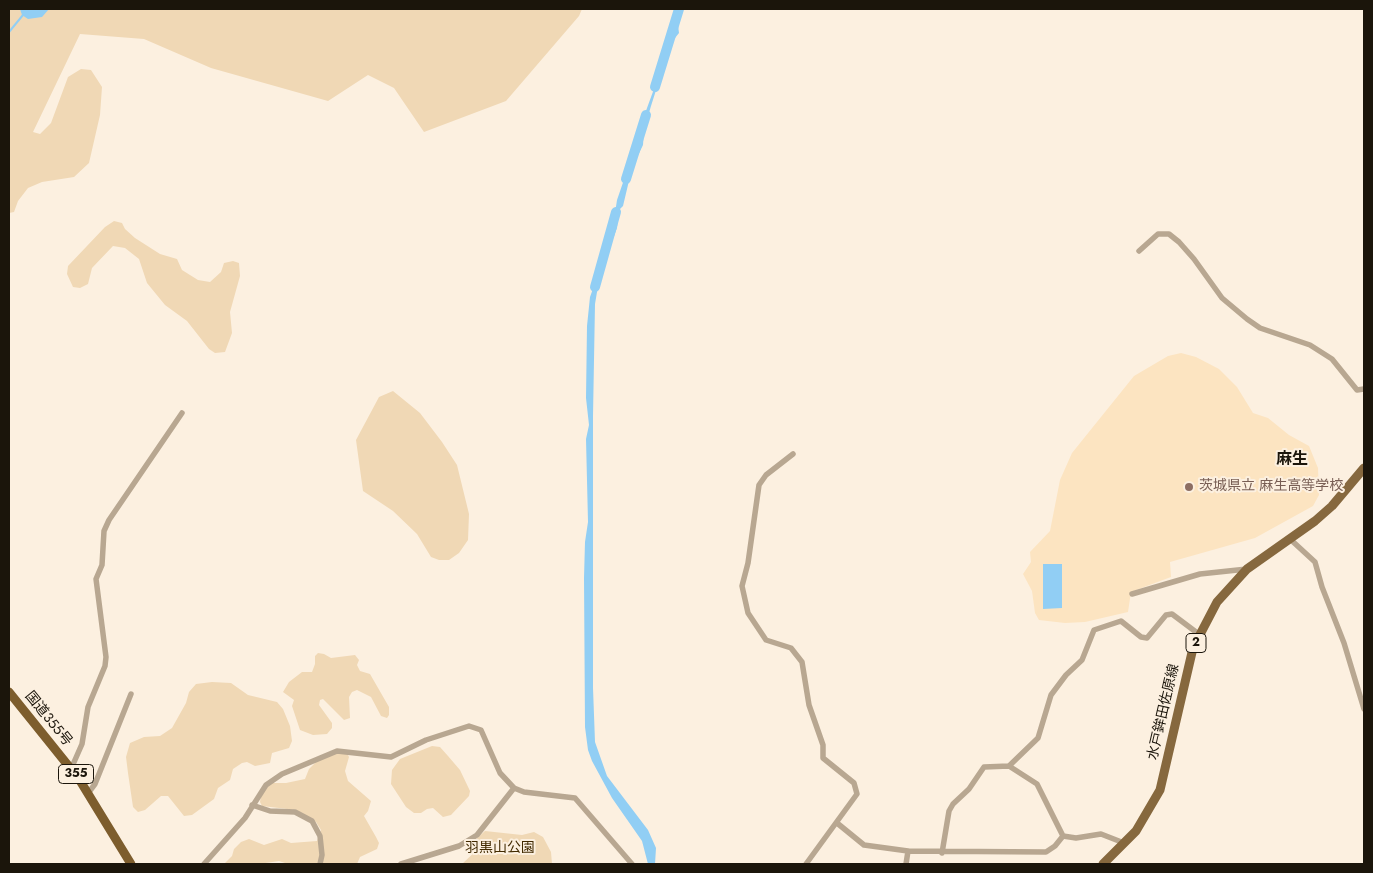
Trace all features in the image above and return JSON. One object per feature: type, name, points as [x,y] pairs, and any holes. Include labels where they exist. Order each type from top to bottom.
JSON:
[{"type":"highway","name":"国道355号","points":[[9,692],[89,792],[131,864]]},
{"type":"main road","name":"水戸鉾田佐原線","points":[[1103,864],[1136,831],[1160,790],[1193,648],[1217,602],[1247,569],[1290,539],[1332,506],[1364,468]]},
{"type":"street","points":[[1139,251],[1158,234],[1169,234],[1180,242],[1222,298],[1247,319],[1260,328],[1310,345],[1332,359],[1357,390],[1364,388]]},
{"type":"street","points":[[72,769],[82,744],[88,707],[105,666],[106,657],[96,580],[102,565],[104,531],[109,520],[182,414]]},
{"type":"street","points":[[793,454],[766,475],[759,485],[748,563],[742,586],[748,613],[766,640],[791,648],[802,662],[809,705],[823,745],[823,758],[854,783],[857,794],[806,864]]},
{"type":"street","points":[[1290,539],[1315,562],[1322,587],[1344,643],[1364,709]]},
{"type":"street","points":[[1132,594],[1200,574],[1247,569]]},
{"type":"street","points":[[1009,766],[1038,738],[1051,695],[1066,675],[1082,660],[1094,630],[1122,621],[1141,637],[1147,638],[1166,615],[1172,614],[1200,635]]},
{"type":"street","points":[[89,792],[95,784],[131,694]]},
{"type":"street","points":[[204,864],[235,831],[273,778],[337,751],[391,757],[426,740],[469,726],[481,730],[500,773],[514,788],[524,792],[575,798],[632,864]]},
{"type":"street","points":[[942,853],[949,811],[953,804],[969,789],[984,766],[1009,766],[1037,784],[1063,836]]},
{"type":"street","points":[[400,864],[459,846],[477,835],[514,788]]},
{"type":"street","points":[[252,805],[270,812],[294,812],[312,822],[320,836],[322,855],[320,864]]},
{"type":"street","points":[[836,823],[864,845],[942,853],[955,850],[1046,852],[1055,846],[1063,836]]},
{"type":"street","points":[[1063,836],[1076,838],[1101,834],[1124,843]]},
{"type":"street","points":[[906,864],[908,851]]},
{"type":"shaded area","name":"茨城県立 麻生高等学校","points":[[1181,353],[1196,357],[1219,369],[1237,387],[1253,413],[1268,418],[1289,435],[1309,446],[1318,468],[1319,495],[1313,506],[1255,538],[1170,562],[1171,577],[1131,592],[1128,612],[1085,622],[1065,623],[1039,620],[1035,613],[1032,591],[1023,574],[1031,562],[1030,552],[1050,531],[1060,480],[1072,453],[1134,376],[1168,356]]},
{"type":"green space","points":[[9,9],[582,9],[579,16],[506,101],[424,132],[394,88],[368,75],[328,101],[211,68],[144,39],[80,34],[33,132],[40,134],[51,123],[68,77],[81,69],[91,70],[102,87],[100,115],[89,163],[74,177],[42,182],[28,188],[18,201],[14,212],[9,213]]},
{"type":"green space","points":[[114,221],[122,223],[125,229],[135,238],[160,254],[177,259],[182,270],[198,280],[210,282],[221,272],[224,263],[233,261],[239,263],[240,276],[230,312],[232,333],[225,352],[215,353],[209,349],[187,321],[165,305],[147,283],[139,259],[125,248],[113,246],[92,268],[88,284],[80,288],[73,287],[67,274],[68,266],[105,227]]},
{"type":"green space","points":[[393,391],[420,413],[457,465],[469,514],[468,540],[459,553],[449,560],[439,560],[431,557],[417,534],[393,511],[363,491],[356,440],[379,397]]},
{"type":"green space","points":[[318,653],[331,658],[355,655],[359,660],[357,665],[360,671],[370,674],[389,707],[387,718],[381,716],[371,697],[357,690],[352,692],[349,697],[350,718],[344,720],[323,699],[320,700],[319,705],[332,723],[332,728],[327,734],[313,735],[300,730],[292,706],[294,700],[283,692],[289,682],[302,672],[312,672],[315,656]]},
{"type":"green space","points":[[212,682],[231,683],[248,695],[277,702],[283,709],[290,726],[292,741],[289,748],[272,753],[270,763],[255,766],[247,762],[233,769],[230,780],[218,788],[214,799],[192,815],[184,816],[168,796],[161,796],[145,810],[138,812],[133,807],[126,757],[130,743],[144,737],[160,736],[172,728],[186,703],[189,692],[196,684]]},
{"type":"green space","points":[[432,746],[440,747],[460,770],[470,791],[469,796],[451,815],[443,817],[433,808],[421,813],[414,813],[406,807],[391,784],[392,770],[400,759]]},
{"type":"green space","points":[[347,753],[349,757],[345,771],[348,781],[371,801],[368,811],[364,816],[379,843],[377,849],[360,857],[357,864],[288,864],[279,861],[259,864],[224,864],[241,842],[249,839],[264,845],[282,839],[291,843],[317,841],[321,830],[316,822],[296,810],[262,806],[260,802],[261,796],[270,783],[286,783],[305,779],[309,769],[317,761],[334,754]]},
{"type":"green space","name":"羽黒山公園","points":[[485,831],[522,835],[534,832],[543,837],[551,852],[552,864],[462,864],[479,848],[475,840]]},
{"type":"water","points":[[20,9],[49,9],[42,17],[28,19],[22,15]]},
{"type":"water","points":[[677,9],[683,9],[678,25],[679,33],[671,43],[651,106],[644,130],[643,145],[632,168],[623,206],[619,210],[617,228],[600,274],[595,304],[593,688],[595,742],[607,776],[648,830],[656,848],[655,864],[648,864],[642,841],[612,798],[592,761],[588,750],[585,727],[584,578],[585,542],[588,522],[586,439],[589,425],[586,398],[587,326],[590,297],[611,239],[617,200],[628,168],[639,152],[643,119],[666,56]]},
{"type":"water","points":[[1043,564],[1062,564],[1062,608],[1043,609]]},
{"type":"waterway","points":[[655,87],[679,9]]},
{"type":"waterway","points":[[9,32],[23,15]]},
{"type":"waterway","points":[[626,179],[646,115]]},
{"type":"waterway","points":[[595,287],[616,212]]},
{"type":"place","name":"茨城県立 麻生高等学校","points":[[1189,487]]},
{"type":"district","name":"麻生","points":[[1292,460]]}]
